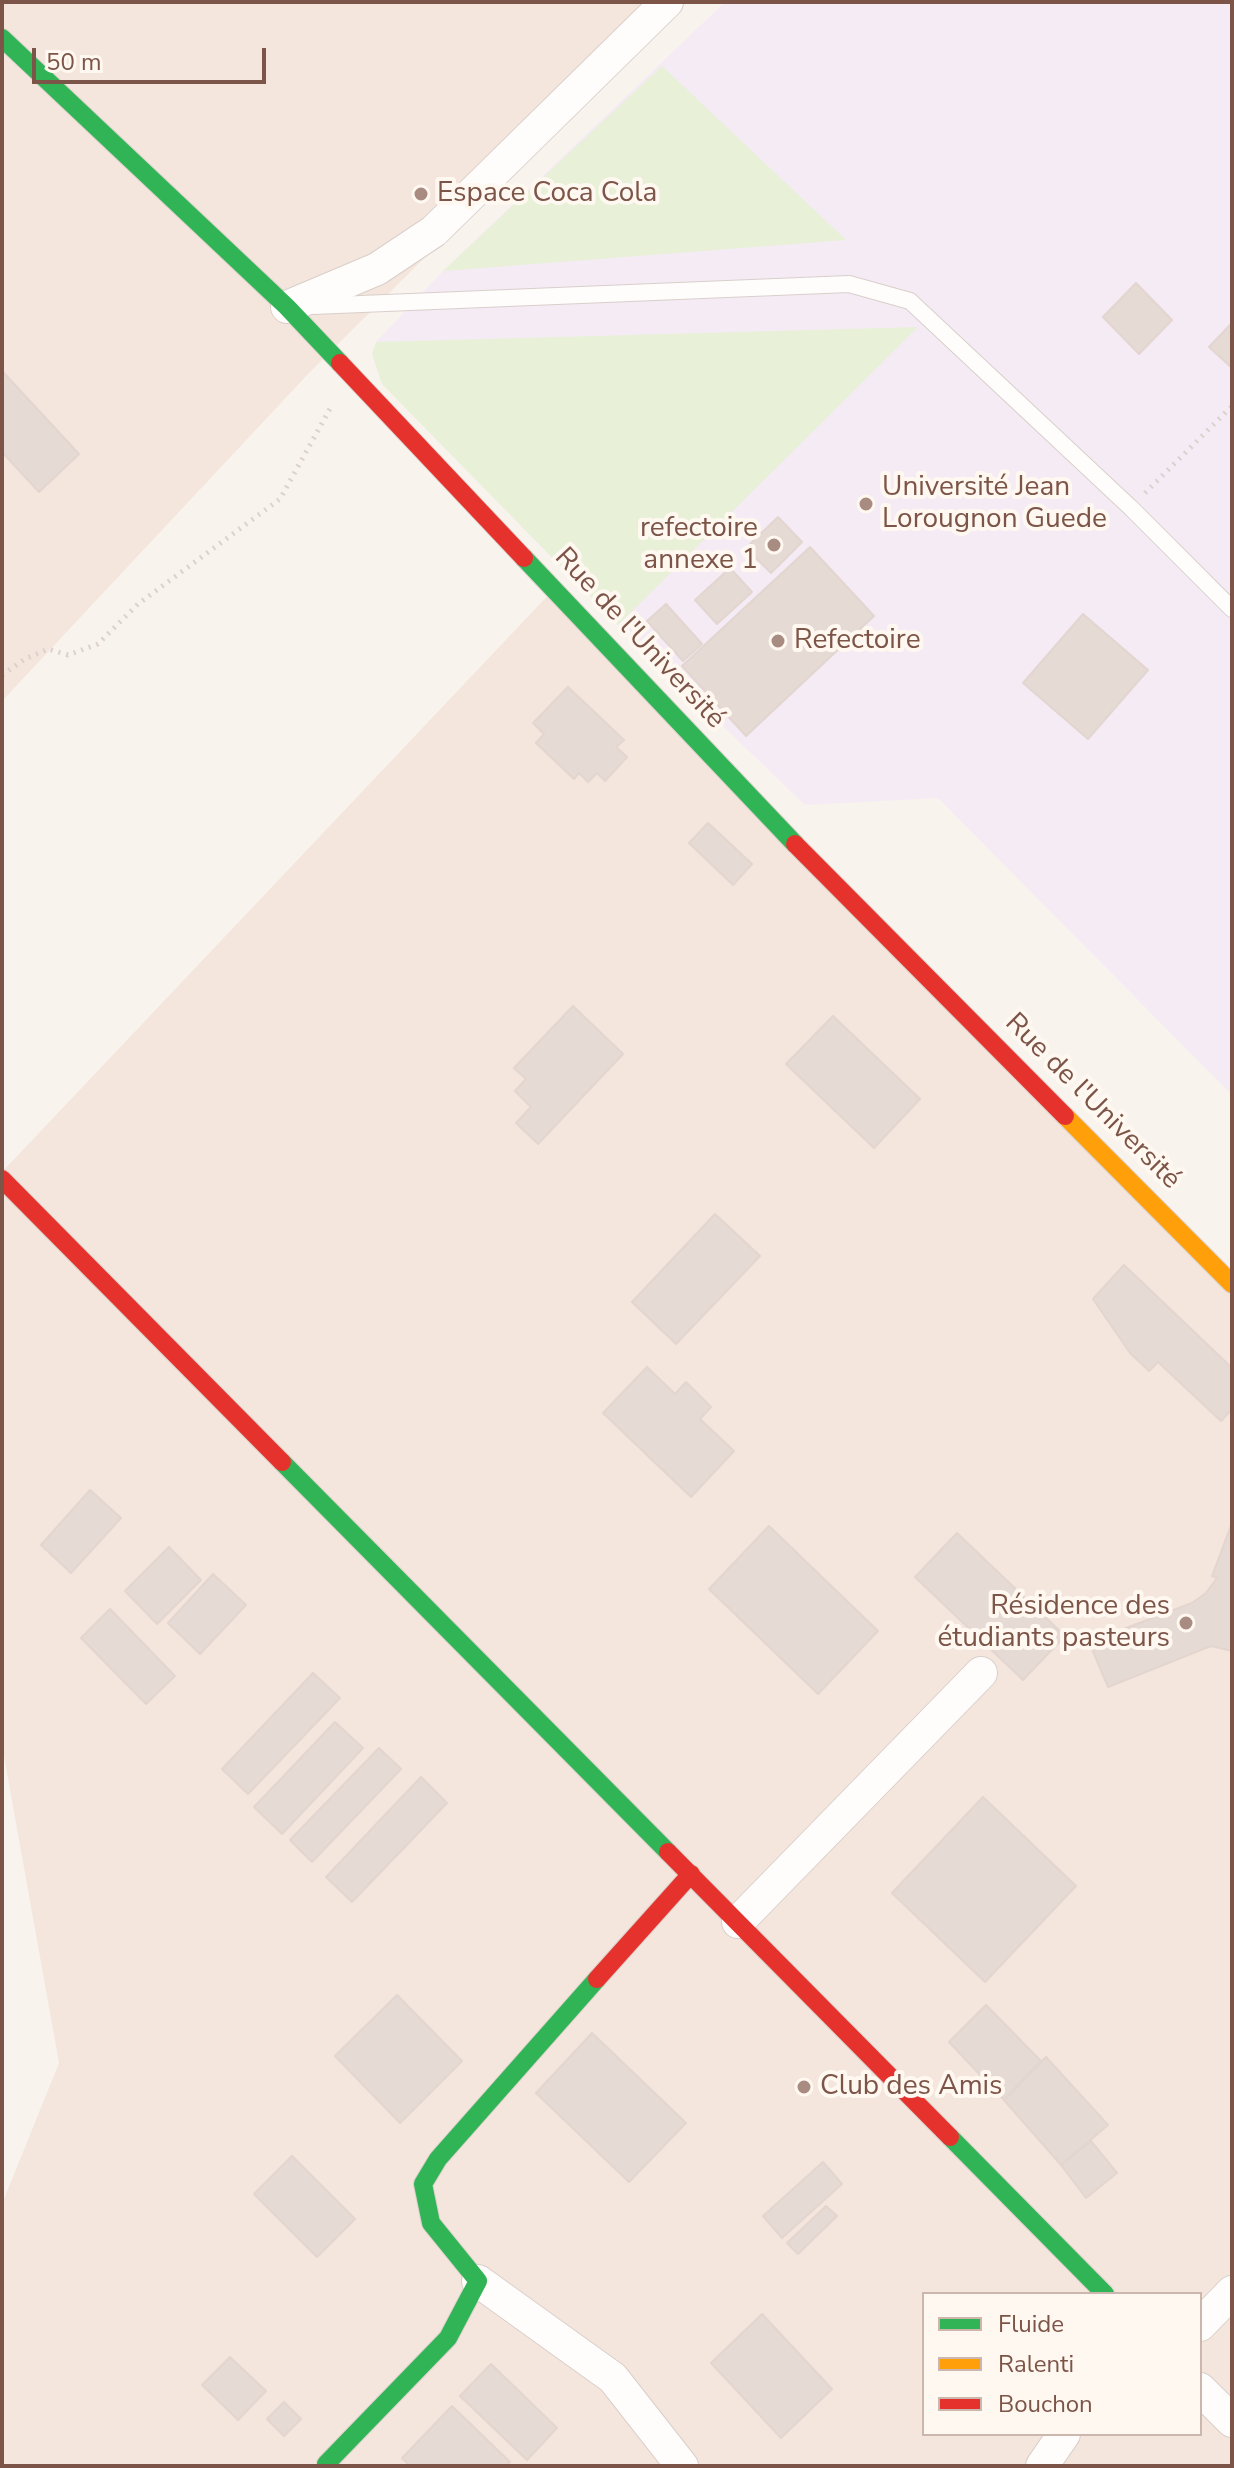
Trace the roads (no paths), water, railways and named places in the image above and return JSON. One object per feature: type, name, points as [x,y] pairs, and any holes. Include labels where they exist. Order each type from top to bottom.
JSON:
[{"type":"street","points":[[287,307],[377,269],[434,231],[667,2]]},
{"type":"street","name":"Rue de l'Université","points":[[2,38],[287,307],[757,805],[1232,1284]]},
{"type":"street","points":[[2,1179],[302,1486],[691,1874],[1103,2292]]},
{"type":"street","points":[[738,1922],[981,1673]]},
{"type":"street","points":[[682,2466],[613,2378],[478,2281],[431,2223],[423,2184],[438,2159],[691,1874]]},
{"type":"street","points":[[326,2464],[448,2338],[478,2281]]},
{"type":"street","points":[[1202,2323],[1232,2292]]},
{"type":"street","points":[[1202,2391],[1232,2421]]},
{"type":"street","points":[[1042,2466],[1063,2436]]},
{"type":"lane","points":[[287,307],[849,284],[910,301],[1131,508],[1232,609]]},
{"type":"place","name":"Espace Coca Cola","points":[[421,194]]},
{"type":"place","name":"Université Jean Lorougnon Guede","points":[[866,504]]},
{"type":"place","name":"refectoire annexe 1","points":[[774,545]]},
{"type":"place","name":"Refectoire","points":[[778,641]]},
{"type":"place","name":"Résidence des étudiants pasteurs","points":[[1186,1623]]},
{"type":"place","name":"Club des Amis","points":[[804,2087]]}]
